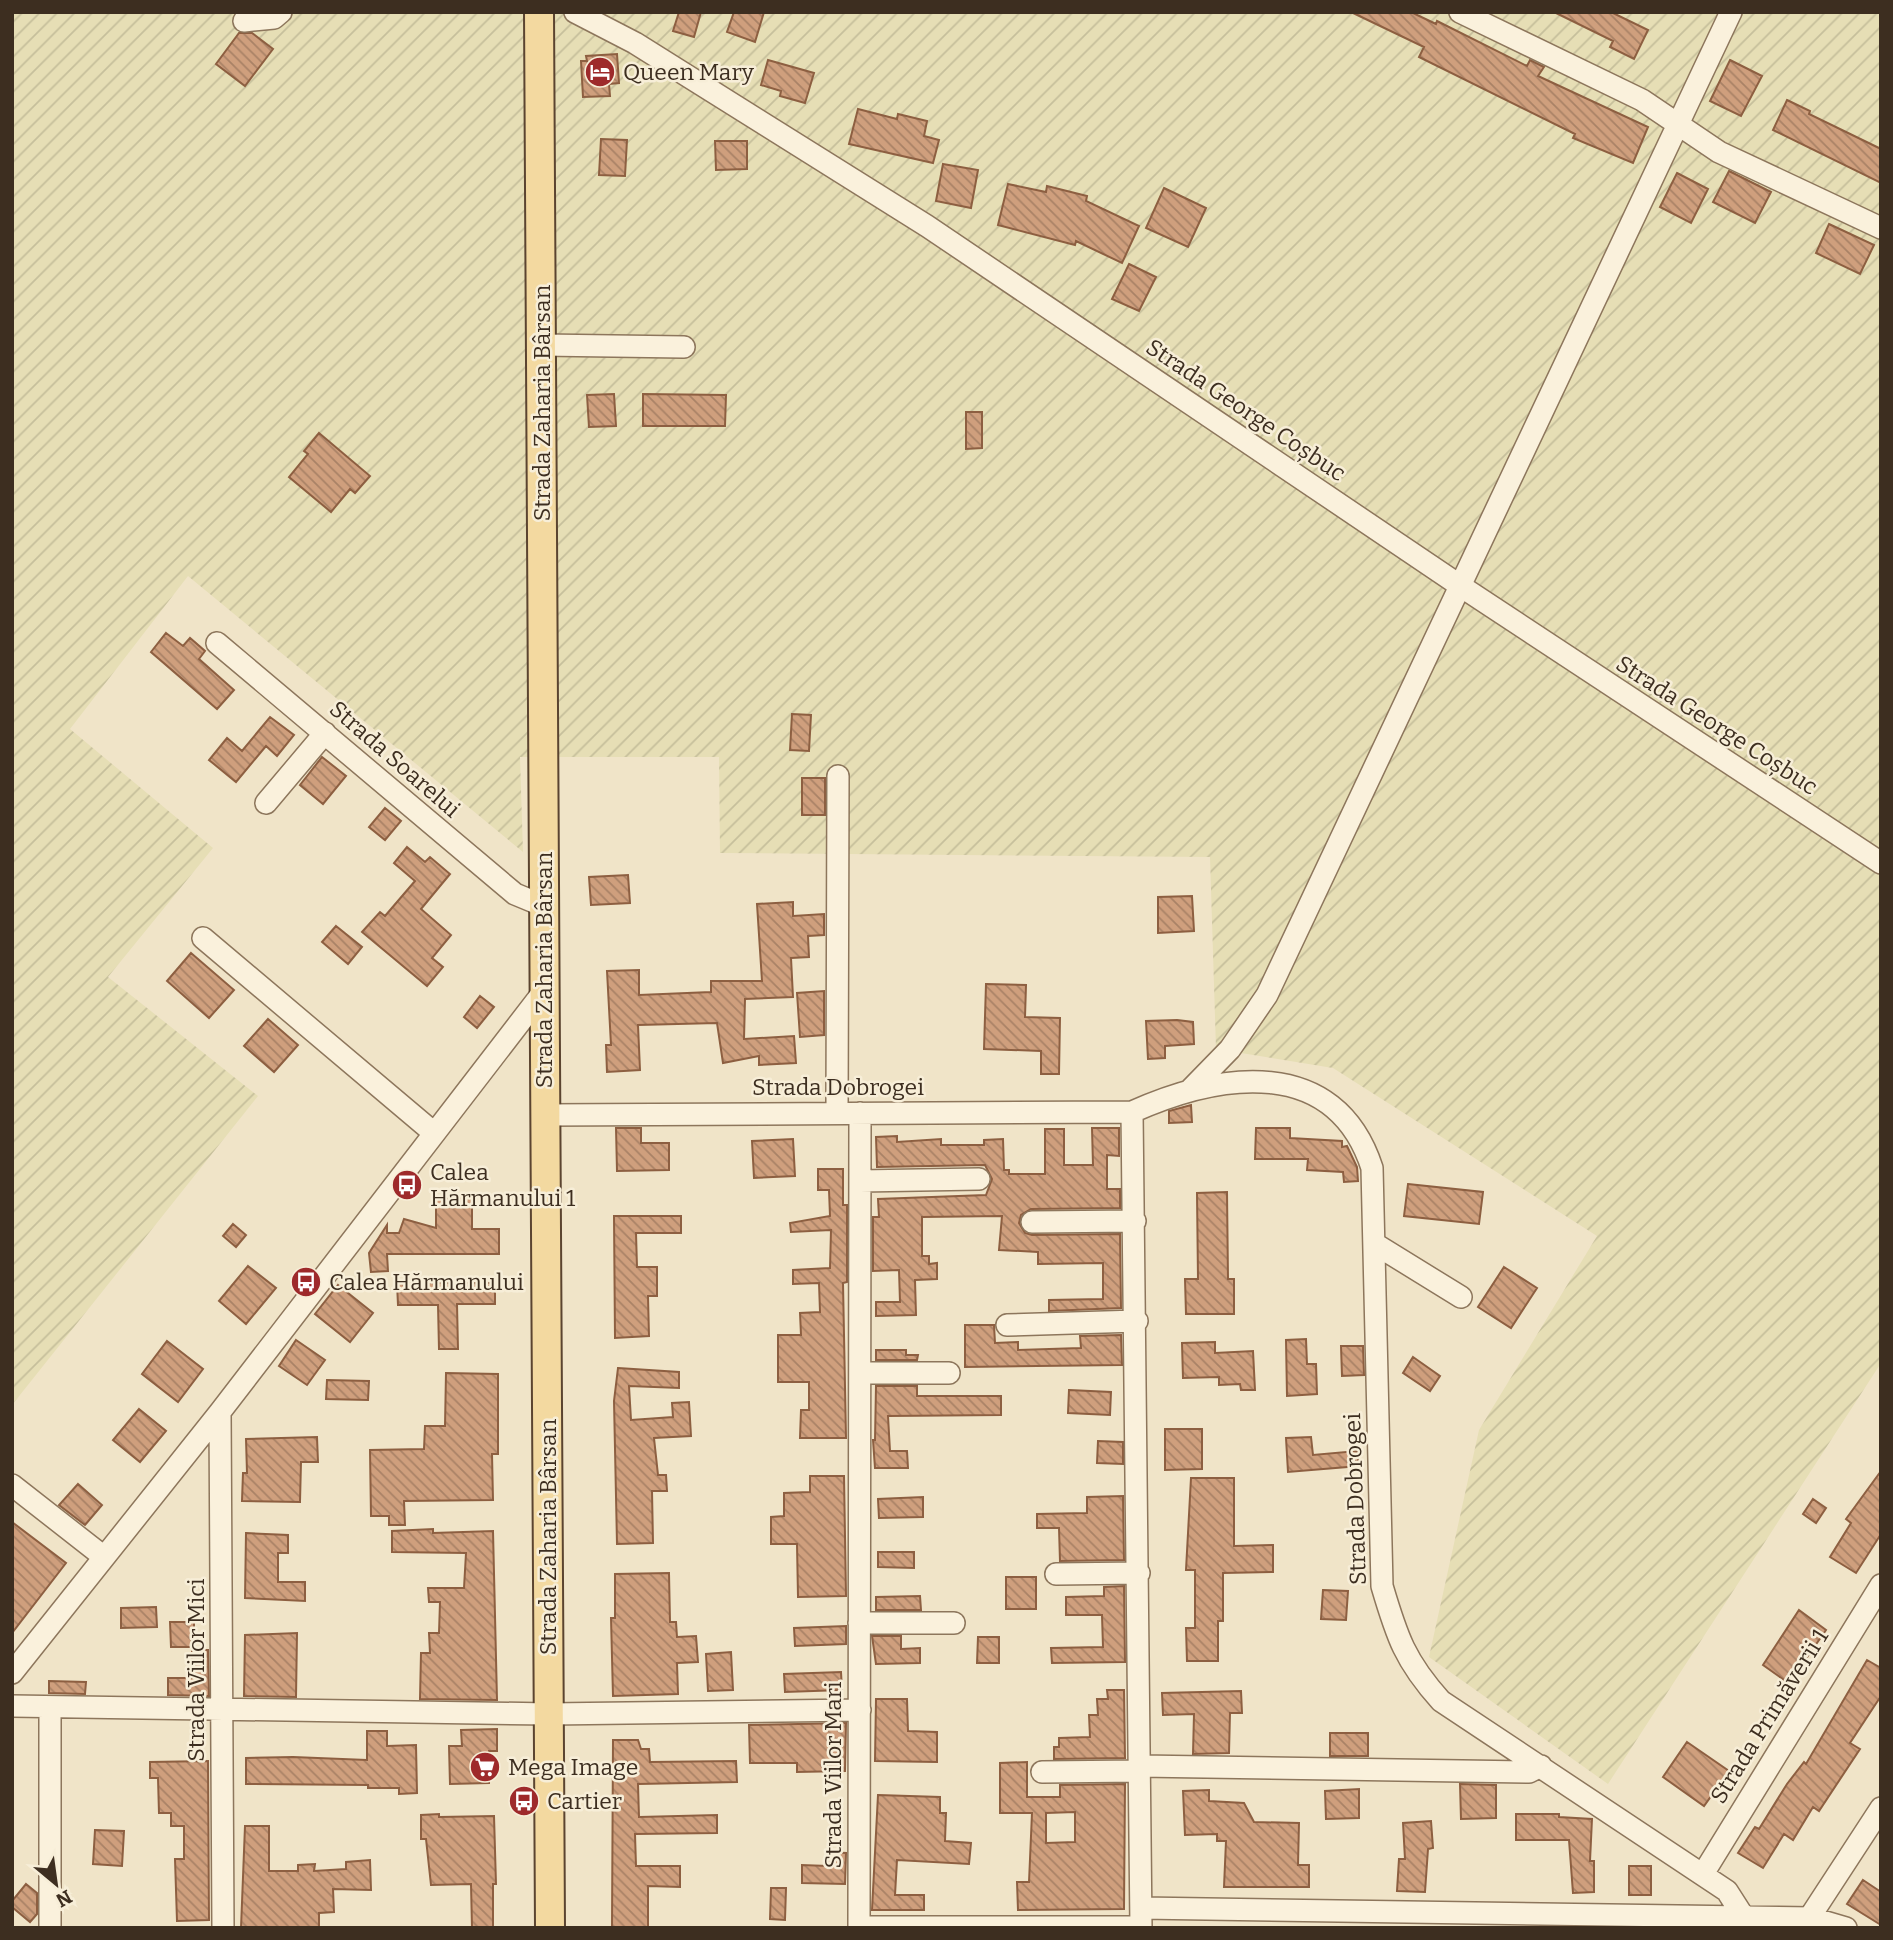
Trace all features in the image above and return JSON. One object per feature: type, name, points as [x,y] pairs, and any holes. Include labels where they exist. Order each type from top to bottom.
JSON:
[{"type":"main road","name":"Strada Zaharia Bârsan","points":[[539,12],[550,1928]]},
{"type":"street","points":[[244,21],[274,18],[281,12]]},
{"type":"street","name":"Strada George Coșbuc","points":[[575,12],[635,43],[927,226],[1458,585],[1881,863]]},
{"type":"street","points":[[1460,12],[1642,100],[1719,152],[1881,228]]},
{"type":"street","points":[[1191,1089],[1230,1049],[1266,995],[1731,12]]},
{"type":"street","points":[[542,345],[684,347]]},
{"type":"street","name":"Strada Soarelui","points":[[217,643],[515,894],[544,905]]},
{"type":"street","points":[[266,803],[324,733]]},
{"type":"street","points":[[837,1113],[838,776]]},
{"type":"street","points":[[203,938],[433,1133]]},
{"type":"street","points":[[12,1673],[220,1412],[544,991]]},
{"type":"street","name":"Strada Dobrogei","points":[[545,1115],[1132,1112],[1191,1089],[1261,1082],[1295,1085],[1325,1102],[1350,1124],[1364,1145],[1372,1168],[1382,1586],[1395,1632],[1415,1672],[1441,1701],[1727,1891],[1739,1905],[1743,1916]]},
{"type":"street","points":[[1132,1112],[1137,1321],[1141,1921]]},
{"type":"street","name":"Strada Viilor Mari","points":[[859,1927],[860,1113]]},
{"type":"street","points":[[860,1181],[979,1179]]},
{"type":"street","points":[[1032,1222],[1135,1221]]},
{"type":"street","points":[[1375,1244],[1461,1297]]},
{"type":"street","points":[[1007,1325],[1137,1321]]},
{"type":"street","points":[[860,1373],[949,1373]]},
{"type":"street","name":"Strada Viilor Mici","points":[[220,1412],[223,1928]]},
{"type":"street","points":[[12,1485],[104,1557]]},
{"type":"street","points":[[1056,1574],[1139,1573]]},
{"type":"street","name":"Strada Primăverii 1","points":[[1703,1874],[1881,1585]]},
{"type":"street","points":[[859,1622],[954,1623]]},
{"type":"street","points":[[12,1706],[550,1714],[860,1710]]},
{"type":"street","points":[[50,1708],[50,1928]]},
{"type":"street","points":[[1042,1772],[1140,1768],[1529,1772],[1541,1766]]},
{"type":"street","points":[[1808,1923],[1881,1808]]},
{"type":"street","points":[[859,1927],[1141,1921],[1743,1916],[1846,1928]]},
{"type":"shaded area","points":[[12,12],[1881,12],[1881,1363],[1608,1784],[1429,1657],[1479,1430],[1597,1236],[1333,1068],[1216,1049],[1210,857],[720,853],[719,757],[520,757],[523,852],[188,576],[70,729],[213,848],[108,977],[258,1096],[12,1405]]},
{"type":"building","points":[[679,12],[701,12],[694,37],[673,31]]},
{"type":"building","points":[[734,12],[764,12],[755,42],[727,32]]},
{"type":"building","points":[[1351,12],[1411,12],[1436,24],[1437,21],[1527,66],[1530,60],[1544,67],[1538,76],[1648,127],[1633,163],[1573,138],[1575,134],[1419,57],[1424,47]]},
{"type":"building","points":[[1554,12],[1611,12],[1648,30],[1634,59],[1610,47],[1613,41]]},
{"type":"building","points":[[239,33],[252,33],[273,49],[245,86],[216,64]]},
{"type":"building","name":"Queen Mary","points":[[617,54],[619,83],[609,84],[610,96],[583,97],[581,61],[587,61],[586,56]]},
{"type":"building","points":[[768,60],[814,73],[805,103],[780,96],[781,91],[761,85]]},
{"type":"building","points":[[1730,60],[1762,76],[1741,116],[1710,101]]},
{"type":"building","points":[[1787,100],[1810,111],[1809,114],[1881,149],[1881,183],[1773,130]]},
{"type":"building","points":[[858,109],[897,119],[898,114],[927,121],[924,136],[939,140],[933,163],[849,144]]},
{"type":"building","points":[[601,139],[627,140],[625,176],[599,175]]},
{"type":"building","points":[[715,141],[747,141],[747,169],[716,170]]},
{"type":"building","points":[[943,164],[978,170],[971,208],[936,201]]},
{"type":"building","points":[[1729,171],[1771,192],[1755,223],[1713,202]]},
{"type":"building","points":[[1677,173],[1708,189],[1691,223],[1660,207]]},
{"type":"building","points":[[1008,184],[1046,192],[1047,186],[1087,196],[1086,201],[1139,226],[1122,263],[1076,241],[1075,245],[998,225]]},
{"type":"building","points":[[1164,188],[1206,208],[1188,247],[1146,228]]},
{"type":"building","points":[[1829,224],[1874,245],[1860,274],[1816,253]]},
{"type":"building","points":[[1129,264],[1156,277],[1139,311],[1112,299]]},
{"type":"building","points":[[614,394],[616,426],[589,427],[587,395]]},
{"type":"building","points":[[643,394],[726,395],[725,426],[643,426]]},
{"type":"building","points":[[966,412],[982,412],[982,448],[966,449]]},
{"type":"building","points":[[319,433],[370,476],[355,493],[350,489],[331,512],[289,477],[308,454],[304,451]]},
{"type":"building","points":[[166,633],[183,646],[190,638],[205,651],[199,659],[234,690],[217,709],[151,652]]},
{"type":"building","points":[[792,714],[811,715],[809,751],[790,750]]},
{"type":"building","points":[[270,717],[294,735],[277,756],[266,746],[236,782],[209,760],[227,738],[242,751]]},
{"type":"building","points":[[322,757],[346,776],[323,804],[300,785]]},
{"type":"building","points":[[802,778],[825,778],[825,815],[802,815]]},
{"type":"building","points":[[385,808],[401,821],[385,840],[369,827]]},
{"type":"building","points":[[407,847],[425,862],[430,857],[450,874],[421,909],[451,935],[432,958],[443,967],[427,986],[362,932],[380,912],[385,916],[415,881],[394,863]]},
{"type":"building","points":[[628,875],[630,903],[591,905],[589,877]]},
{"type":"building","points":[[1192,896],[1194,931],[1158,933],[1158,897]]},
{"type":"building","points":[[793,902],[793,916],[824,914],[824,935],[808,936],[809,957],[791,958],[793,997],[745,999],[744,1039],[794,1036],[796,1063],[759,1065],[759,1056],[723,1063],[717,1023],[638,1025],[640,1070],[607,1072],[606,1045],[611,1045],[607,971],[639,970],[639,995],[711,992],[711,981],[762,981],[757,904]]},
{"type":"building","points":[[336,926],[362,947],[348,964],[322,942]]},
{"type":"building","points":[[191,953],[234,990],[209,1018],[167,981]]},
{"type":"building","points":[[986,984],[1026,985],[1025,1017],[1060,1018],[1059,1074],[1041,1074],[1041,1051],[984,1049]]},
{"type":"building","points":[[824,991],[824,1035],[800,1037],[797,993]]},
{"type":"building","points":[[480,996],[494,1007],[477,1028],[464,1017]]},
{"type":"building","points":[[268,1019],[298,1045],[274,1072],[244,1046]]},
{"type":"building","points":[[1146,1021],[1193,1022],[1194,1044],[1165,1046],[1165,1058],[1148,1059]]},
{"type":"building","points":[[1191,1105],[1192,1122],[1169,1123],[1169,1111]]},
{"type":"building","points":[[616,1128],[641,1128],[641,1143],[669,1143],[669,1170],[617,1171]]},
{"type":"building","points":[[1092,1128],[1119,1128],[1119,1156],[1107,1155],[1107,1189],[1120,1189],[1120,1208],[1031,1209],[1021,1215],[1019,1223],[1025,1233],[1032,1235],[1120,1234],[1121,1308],[1049,1311],[1049,1300],[1103,1299],[1103,1263],[1038,1264],[1038,1252],[999,1250],[1002,1216],[922,1217],[922,1256],[929,1256],[929,1264],[937,1263],[937,1279],[915,1280],[916,1315],[876,1316],[876,1302],[900,1302],[899,1270],[873,1271],[873,1217],[879,1217],[878,1199],[986,1195],[992,1179],[985,1165],[877,1167],[876,1137],[897,1136],[897,1142],[941,1139],[941,1145],[984,1145],[984,1140],[1003,1139],[1004,1170],[1009,1170],[1009,1174],[1045,1174],[1045,1129],[1064,1129],[1064,1165],[1093,1165]]},
{"type":"building","points":[[1256,1128],[1290,1128],[1290,1138],[1342,1141],[1342,1147],[1347,1146],[1357,1167],[1358,1181],[1344,1182],[1343,1172],[1307,1170],[1308,1159],[1255,1159]]},
{"type":"building","points":[[793,1139],[795,1176],[754,1178],[752,1141]]},
{"type":"building","points":[[818,1169],[843,1169],[843,1205],[847,1205],[847,1282],[843,1283],[846,1438],[800,1438],[801,1410],[809,1410],[809,1382],[778,1382],[778,1335],[801,1335],[800,1313],[820,1312],[819,1283],[793,1284],[793,1270],[830,1268],[831,1230],[791,1232],[790,1223],[830,1216],[829,1190],[818,1190]]},
{"type":"building","points":[[1408,1184],[1483,1192],[1479,1224],[1404,1216]]},
{"type":"building","points":[[1227,1192],[1228,1279],[1234,1279],[1234,1314],[1186,1314],[1185,1279],[1198,1279],[1197,1193]]},
{"type":"building","points":[[472,1198],[472,1229],[499,1229],[499,1254],[387,1254],[388,1271],[371,1272],[369,1253],[387,1225],[387,1233],[399,1233],[404,1219],[436,1228],[436,1199]]},
{"type":"building","points":[[614,1216],[681,1216],[681,1233],[636,1233],[637,1267],[657,1267],[657,1296],[648,1296],[649,1336],[615,1338]]},
{"type":"building","points":[[233,1224],[246,1235],[236,1247],[223,1236]]},
{"type":"building","points":[[248,1266],[276,1288],[246,1324],[219,1301]]},
{"type":"building","points":[[1504,1267],[1537,1288],[1511,1328],[1478,1307]]},
{"type":"building","points":[[397,1283],[495,1283],[495,1304],[457,1304],[458,1349],[439,1349],[438,1305],[398,1305]]},
{"type":"building","points":[[338,1285],[373,1313],[350,1342],[315,1314]]},
{"type":"building","points":[[965,1325],[994,1325],[995,1343],[1018,1342],[1018,1350],[1081,1348],[1080,1336],[1121,1335],[1122,1365],[965,1367]]},
{"type":"building","points":[[1306,1339],[1307,1364],[1316,1364],[1317,1394],[1287,1396],[1286,1340]]},
{"type":"building","points":[[296,1340],[325,1360],[307,1385],[279,1366]]},
{"type":"building","points":[[167,1341],[203,1369],[178,1402],[142,1374]]},
{"type":"building","points":[[1215,1342],[1215,1353],[1253,1351],[1255,1390],[1241,1390],[1240,1384],[1219,1385],[1219,1377],[1183,1378],[1182,1343]]},
{"type":"building","points":[[1341,1346],[1363,1346],[1364,1375],[1342,1376]]},
{"type":"building","points":[[876,1350],[906,1350],[906,1355],[918,1355],[917,1360],[876,1360]]},
{"type":"building","points":[[1413,1357],[1440,1376],[1430,1391],[1403,1373]]},
{"type":"building","points":[[618,1368],[679,1372],[679,1388],[629,1386],[631,1420],[673,1417],[672,1403],[689,1402],[691,1436],[654,1438],[658,1475],[666,1475],[667,1491],[652,1491],[653,1543],[617,1544],[614,1401]]},
{"type":"building","points":[[446,1373],[498,1374],[498,1454],[492,1454],[493,1500],[404,1501],[405,1525],[389,1525],[389,1516],[371,1516],[370,1450],[424,1449],[425,1426],[445,1426]]},
{"type":"building","points":[[327,1380],[369,1381],[368,1400],[326,1399]]},
{"type":"building","points":[[876,1386],[917,1386],[917,1396],[1001,1396],[1001,1415],[888,1416],[890,1451],[907,1451],[908,1468],[875,1468],[873,1440]]},
{"type":"building","points":[[1069,1390],[1111,1392],[1110,1415],[1068,1413]]},
{"type":"building","points":[[139,1409],[166,1431],[140,1462],[113,1440]]},
{"type":"building","points":[[1165,1429],[1202,1429],[1202,1469],[1165,1470]]},
{"type":"building","points":[[317,1437],[318,1462],[301,1462],[300,1502],[242,1501],[243,1473],[247,1473],[246,1439]]},
{"type":"building","points":[[1311,1437],[1313,1455],[1357,1451],[1359,1466],[1288,1472],[1286,1438]]},
{"type":"building","points":[[1098,1441],[1123,1442],[1123,1464],[1097,1463]]},
{"type":"building","points":[[1881,1471],[1881,1534],[1856,1573],[1830,1557],[1851,1523],[1846,1519]]},
{"type":"building","points":[[810,1476],[844,1476],[846,1596],[798,1597],[797,1544],[771,1544],[771,1517],[784,1516],[784,1493],[810,1492]]},
{"type":"building","points":[[1191,1478],[1234,1478],[1234,1546],[1273,1545],[1273,1572],[1223,1573],[1223,1621],[1218,1621],[1218,1661],[1187,1661],[1186,1628],[1195,1628],[1195,1570],[1186,1570]]},
{"type":"building","points":[[78,1484],[102,1505],[85,1525],[59,1505]]},
{"type":"building","points":[[1123,1496],[1124,1560],[1060,1561],[1059,1528],[1037,1528],[1037,1514],[1087,1513],[1087,1497]]},
{"type":"building","points":[[923,1497],[923,1517],[879,1518],[878,1499]]},
{"type":"building","points":[[1813,1499],[1826,1508],[1816,1523],[1803,1514]]},
{"type":"building","points":[[12,1522],[66,1563],[12,1633]]},
{"type":"building","points":[[433,1529],[433,1533],[493,1531],[497,1700],[420,1699],[421,1653],[430,1653],[429,1633],[439,1633],[440,1602],[429,1602],[428,1588],[464,1588],[466,1553],[392,1552],[392,1531]]},
{"type":"building","points":[[246,1533],[288,1535],[288,1553],[278,1553],[278,1582],[305,1582],[305,1601],[245,1598]]},
{"type":"building","points":[[878,1552],[914,1552],[914,1568],[878,1567]]},
{"type":"building","points":[[669,1573],[670,1622],[676,1622],[677,1637],[696,1636],[698,1662],[677,1663],[678,1694],[613,1696],[611,1618],[615,1618],[615,1574]]},
{"type":"building","points":[[1006,1577],[1036,1577],[1036,1609],[1006,1609]]},
{"type":"building","points":[[1124,1586],[1125,1662],[1052,1663],[1051,1648],[1103,1647],[1102,1615],[1066,1615],[1066,1597],[1104,1596],[1104,1587]]},
{"type":"building","points":[[1323,1590],[1348,1591],[1346,1620],[1321,1619]]},
{"type":"building","points":[[920,1596],[921,1610],[876,1610],[876,1597]]},
{"type":"building","points":[[156,1607],[157,1627],[121,1628],[121,1608]]},
{"type":"building","points":[[1799,1610],[1826,1630],[1791,1685],[1763,1665]]},
{"type":"building","points":[[170,1622],[194,1622],[194,1647],[171,1647]]},
{"type":"building","points":[[846,1626],[846,1644],[795,1646],[794,1628]]},
{"type":"building","points":[[297,1633],[296,1697],[244,1696],[245,1635]]},
{"type":"building","points":[[872,1636],[901,1636],[901,1649],[920,1648],[920,1663],[876,1664]]},
{"type":"building","points":[[978,1637],[999,1637],[999,1663],[977,1663]]},
{"type":"building","points":[[192,1650],[208,1650],[209,1696],[168,1695],[168,1678],[192,1678]]},
{"type":"building","points":[[731,1652],[733,1690],[708,1691],[706,1654]]},
{"type":"building","points":[[1867,1660],[1881,1668],[1881,1696],[1850,1743],[1860,1749],[1819,1811],[1813,1807],[1793,1840],[1784,1834],[1763,1868],[1738,1853],[1755,1827],[1759,1829],[1787,1784],[1804,1762],[1806,1764]]},
{"type":"building","points":[[841,1672],[842,1690],[785,1692],[784,1674]]},
{"type":"building","points":[[49,1681],[86,1682],[85,1694],[49,1693]]},
{"type":"building","points":[[1107,1690],[1124,1690],[1125,1758],[1054,1759],[1054,1747],[1059,1747],[1059,1738],[1090,1737],[1089,1715],[1098,1715],[1097,1699],[1108,1699]]},
{"type":"building","points":[[1241,1691],[1242,1713],[1230,1713],[1229,1753],[1193,1754],[1194,1714],[1163,1715],[1162,1693]]},
{"type":"building","points":[[876,1699],[907,1699],[908,1731],[937,1732],[937,1762],[875,1761]]},
{"type":"building","points":[[846,1723],[845,1771],[797,1772],[797,1763],[750,1763],[749,1725]]},
{"type":"building","points":[[497,1729],[497,1751],[489,1751],[489,1783],[450,1784],[449,1746],[462,1746],[461,1730]]},
{"type":"building","points":[[367,1731],[387,1731],[387,1746],[416,1745],[417,1793],[399,1794],[399,1788],[368,1788],[368,1785],[246,1784],[246,1758],[367,1760]]},
{"type":"building","points":[[1330,1733],[1368,1733],[1368,1756],[1330,1756]]},
{"type":"building","points":[[613,1740],[638,1740],[641,1749],[649,1749],[650,1762],[736,1761],[737,1782],[638,1784],[639,1817],[717,1815],[717,1833],[635,1834],[636,1866],[680,1866],[680,1887],[648,1886],[648,1928],[612,1928]]},
{"type":"building","points":[[1687,1742],[1729,1771],[1704,1806],[1663,1777]]},
{"type":"building","points":[[208,1761],[209,1920],[177,1921],[175,1859],[184,1859],[184,1826],[171,1826],[171,1813],[159,1813],[158,1778],[150,1778],[150,1762]]},
{"type":"building","points":[[1027,1762],[1027,1797],[1060,1797],[1060,1785],[1125,1784],[1124,1909],[1018,1910],[1017,1882],[1029,1882],[1032,1813],[1000,1813],[1000,1763]],"holes":[[[1075,1812],[1075,1842],[1046,1843],[1046,1813]]]},
{"type":"building","points":[[1460,1784],[1496,1785],[1496,1818],[1461,1819]]},
{"type":"building","points":[[1359,1789],[1359,1818],[1326,1819],[1325,1791]]},
{"type":"building","points":[[1209,1790],[1209,1801],[1244,1803],[1254,1822],[1299,1823],[1298,1865],[1309,1865],[1309,1887],[1224,1887],[1226,1841],[1217,1841],[1217,1834],[1185,1835],[1183,1791]]},
{"type":"building","points":[[878,1795],[940,1797],[940,1813],[946,1813],[945,1841],[971,1843],[969,1864],[897,1860],[895,1895],[924,1895],[924,1910],[872,1910]]},
{"type":"building","points":[[439,1814],[439,1817],[494,1816],[496,1884],[493,1884],[493,1928],[472,1928],[471,1884],[431,1885],[426,1839],[421,1839],[421,1815]]},
{"type":"building","points":[[1516,1814],[1559,1814],[1559,1817],[1592,1819],[1590,1861],[1594,1861],[1594,1892],[1573,1893],[1569,1840],[1516,1840]]},
{"type":"building","points":[[1431,1821],[1433,1848],[1428,1849],[1425,1892],[1397,1891],[1399,1859],[1405,1859],[1403,1823]]},
{"type":"building","points":[[245,1826],[269,1826],[269,1871],[298,1871],[298,1865],[315,1864],[314,1871],[346,1869],[346,1862],[370,1860],[371,1890],[333,1889],[334,1912],[319,1913],[319,1928],[241,1928]]},
{"type":"building","points":[[95,1830],[124,1831],[122,1866],[93,1864]]},
{"type":"building","points":[[828,1852],[846,1853],[845,1884],[802,1883],[802,1865],[828,1866]]},
{"type":"building","points":[[1629,1866],[1651,1866],[1651,1895],[1629,1895]]},
{"type":"building","points":[[1863,1880],[1881,1892],[1881,1925],[1847,1904]]},
{"type":"building","points":[[26,1884],[37,1893],[37,1914],[30,1922],[12,1907],[12,1901]]},
{"type":"building","points":[[771,1888],[786,1888],[785,1920],[770,1919]]},
{"type":"place","name":"Queen Mary","points":[[600,72]]},
{"type":"place","name":"Calea Hărmanului 1","points":[[407,1185]]},
{"type":"place","name":"Calea Hărmanului","points":[[306,1282]]},
{"type":"place","name":"Mega Image","points":[[485,1767]]},
{"type":"place","name":"Cartier","points":[[524,1801]]}]
